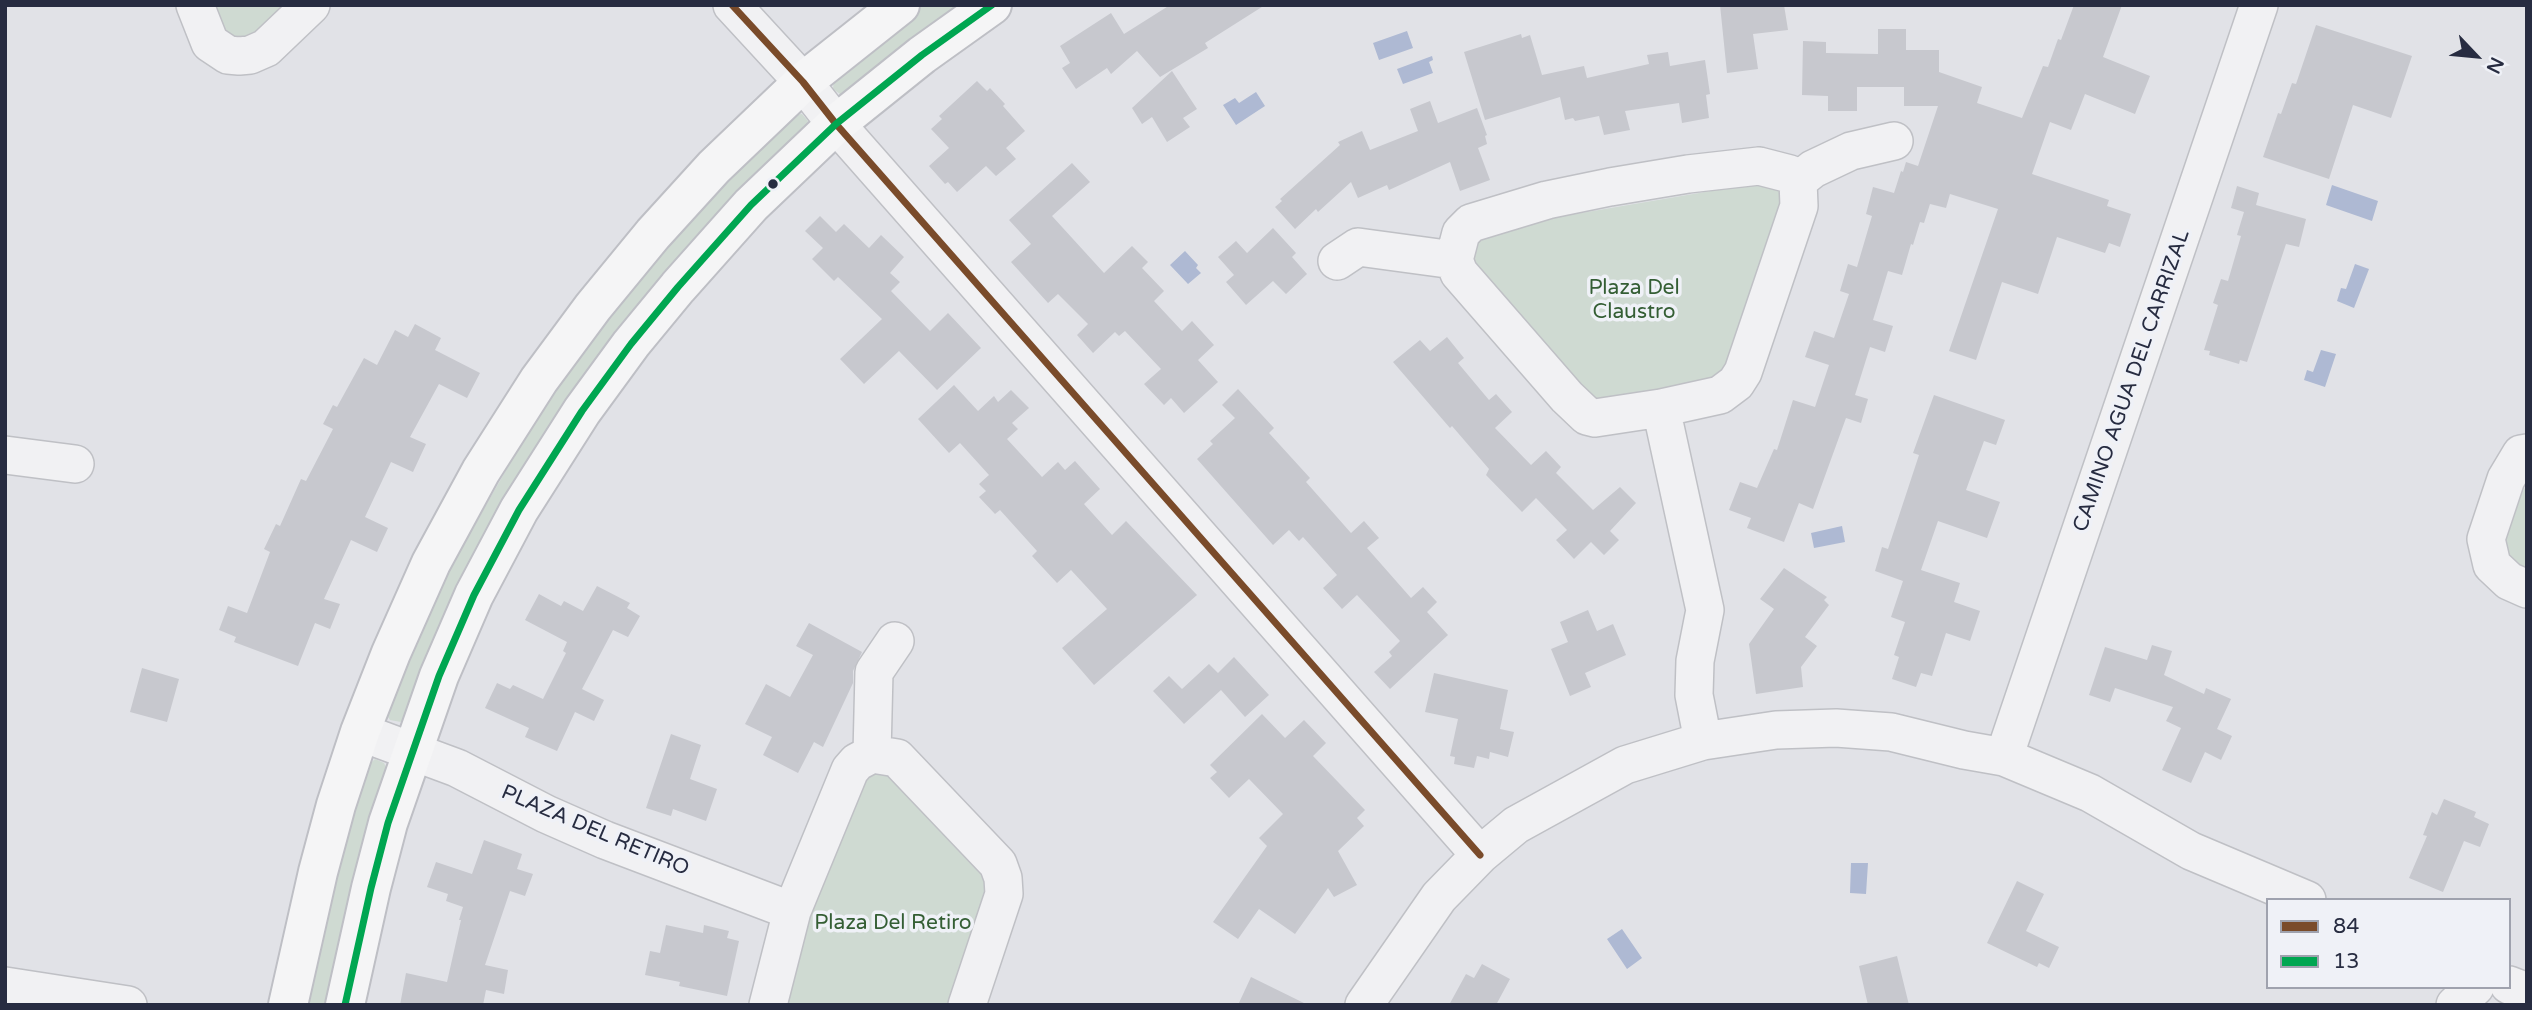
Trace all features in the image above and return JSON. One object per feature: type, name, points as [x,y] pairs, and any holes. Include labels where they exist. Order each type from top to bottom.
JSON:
[{"type":"main road","points":[[288,1005],[318,872],[336,805],[360,733],[391,653],[431,563],[481,471],[539,380],[593,307],[653,234],[714,167],[803,82],[900,5]]},
{"type":"main road","points":[[345,1005],[371,888],[412,750],[439,676],[474,595],[519,510],[582,411],[631,344],[751,205],[836,124],[922,55],[992,5]]},
{"type":"street","points":[[195,5],[210,43],[228,55],[239,56],[250,55],[266,48],[312,5]]},
{"type":"street","points":[[732,5],[803,82],[836,124],[1480,855]]},
{"type":"street","name":"CAMINO AGUA DEL CARRIZAL","points":[[2004,757],[2259,5]]},
{"type":"street","points":[[1798,181],[1813,169],[1851,150],[1894,141]]},
{"type":"street","points":[[1759,166],[1790,174],[1798,181],[1799,206],[1743,372],[1736,383],[1720,395],[1661,408],[1595,418],[1581,412],[1459,273],[1454,260],[1461,233],[1471,223],[1547,200],[1688,174],[1759,166]]},
{"type":"street","points":[[1337,261],[1358,247],[1454,260]]},
{"type":"street","points":[[1661,408],[1705,610],[1695,661],[1694,695],[1703,741]]},
{"type":"street","points":[[2527,453],[2521,454],[2506,479],[2486,539],[2492,565],[2509,581],[2527,589]]},
{"type":"street","points":[[5,455],[75,464]]},
{"type":"street","points":[[872,754],[874,672],[895,641]]},
{"type":"street","points":[[1364,1005],[1439,897],[1480,855],[1516,825],[1625,765],[1703,741],[1776,730],[1836,728],[1891,732],[2004,757],[2090,793],[2191,851],[2302,898]]},
{"type":"street","name":"PLAZA DEL RETIRO","points":[[360,733],[457,768],[546,814],[606,840],[792,911]]},
{"type":"street","points":[[768,1005],[792,911],[850,770],[858,761],[872,754],[897,758],[998,864],[1003,878],[1004,894],[967,1005]]},
{"type":"street","points":[[5,986],[128,1005]]},
{"type":"street","points":[[2455,1005],[2473,989]]},
{"type":"green space","points":[[211,5],[287,5],[250,38],[236,40],[225,35]]},
{"type":"green space","points":[[924,5],[964,5],[851,94],[840,94],[833,89],[834,77]]},
{"type":"green space","points":[[802,114],[808,121],[805,131],[730,204],[407,717],[401,722],[390,720],[386,714],[419,632],[459,552],[543,406],[583,349],[692,214],[792,115]]},
{"type":"green space","name":"Plaza Del Claustro","points":[[1764,182],[1780,187],[1786,203],[1728,369],[1716,381],[1604,404],[1591,400],[1469,266],[1469,249],[1488,236],[1534,221]]},
{"type":"green space","points":[[2527,483],[2527,578],[2505,561],[2502,536]]},
{"type":"green space","points":[[375,759],[384,763],[389,773],[329,1005],[308,1005],[306,1000],[363,770]]},
{"type":"green space","name":"Plaza Del Retiro","points":[[882,767],[979,866],[986,882],[987,903],[952,1005],[784,1005],[809,912],[869,771]]},
{"type":"water","points":[[1407,31],[1413,48],[1379,60],[1373,43]]},
{"type":"water","points":[[1432,56],[1433,60],[1429,62],[1433,73],[1403,84],[1397,69]]},
{"type":"water","points":[[1256,92],[1265,106],[1236,125],[1223,105],[1235,98],[1239,103]]},
{"type":"water","points":[[2332,185],[2378,201],[2372,221],[2326,205]]},
{"type":"water","points":[[1185,251],[1198,265],[1196,268],[1201,273],[1188,284],[1170,265]]},
{"type":"water","points":[[2355,264],[2369,269],[2354,308],[2337,301],[2341,288],[2346,289]]},
{"type":"water","points":[[2321,350],[2336,354],[2325,387],[2304,380],[2307,370],[2313,372]]},
{"type":"water","points":[[1842,526],[1845,542],[1814,548],[1811,533]]},
{"type":"water","points":[[1851,863],[1868,863],[1866,894],[1850,893]]},
{"type":"water","points":[[1622,929],[1642,958],[1627,969],[1607,939]]},
{"type":"building","points":[[1170,5],[1265,5],[1205,43],[1208,48],[1160,77],[1137,51],[1111,74],[1107,68],[1076,89],[1062,68],[1070,63],[1060,46],[1111,13],[1124,34]]},
{"type":"building","points":[[1720,5],[1784,5],[1788,30],[1753,34],[1758,69],[1727,73]]},
{"type":"building","points":[[2074,5],[2122,5],[2103,57],[2150,76],[2135,114],[2085,94],[2071,130],[2050,122],[2032,174],[2109,200],[2107,206],[2131,214],[2120,247],[2109,243],[2105,253],[2057,237],[2038,294],[2002,282],[1976,360],[1949,351],[1998,209],[1950,194],[1946,208],[1930,204],[1924,223],[1920,222],[1913,245],[1911,244],[1902,275],[1888,271],[1873,320],[1893,326],[1885,352],[1870,347],[1855,395],[1868,399],[1861,423],[1846,418],[1813,509],[1799,503],[1784,542],[1747,528],[1751,518],[1729,510],[1740,482],[1757,488],[1774,449],[1777,450],[1793,400],[1815,407],[1829,365],[1805,357],[1814,331],[1834,338],[1849,294],[1840,291],[1848,264],[1857,267],[1872,216],[1866,214],[1873,187],[1894,193],[1906,162],[1918,166],[1938,106],[1904,106],[1904,87],[1857,87],[1857,111],[1828,111],[1828,96],[1802,95],[1803,41],[1826,42],[1826,53],[1878,54],[1878,29],[1906,29],[1906,50],[1939,50],[1939,72],[1982,87],[1977,103],[2022,118],[2043,66],[2048,67],[2058,39],[2061,40]]},
{"type":"building","points":[[2316,25],[2412,56],[2391,118],[2353,105],[2329,179],[2263,157],[2278,113],[2281,114],[2292,83],[2296,84]]},
{"type":"building","points":[[1521,34],[1522,38],[1530,35],[1542,75],[1584,66],[1587,78],[1649,64],[1647,55],[1668,52],[1670,66],[1705,60],[1710,94],[1706,95],[1709,118],[1682,123],[1679,103],[1625,111],[1630,130],[1604,135],[1599,116],[1575,121],[1573,118],[1565,120],[1560,97],[1485,120],[1464,52]]},
{"type":"building","points":[[1172,71],[1197,109],[1183,118],[1190,127],[1167,142],[1152,117],[1142,124],[1132,108]]},
{"type":"building","points":[[977,81],[987,91],[990,88],[1025,131],[1006,148],[1016,159],[996,176],[986,166],[957,192],[948,182],[945,184],[929,166],[949,148],[931,129],[942,119],[939,116]]},
{"type":"building","points":[[1430,101],[1438,123],[1477,108],[1487,135],[1487,144],[1478,148],[1490,180],[1460,191],[1450,162],[1389,190],[1387,185],[1358,198],[1351,182],[1295,229],[1275,207],[1282,201],[1280,199],[1340,145],[1338,142],[1362,131],[1370,150],[1418,131],[1410,109]]},
{"type":"building","points":[[1072,163],[1090,182],[1052,216],[1104,273],[1132,246],[1148,262],[1142,268],[1164,291],[1154,301],[1182,331],[1192,321],[1214,345],[1198,360],[1218,382],[1184,413],[1171,398],[1164,405],[1144,384],[1161,369],[1125,331],[1119,336],[1115,332],[1093,353],[1077,335],[1088,324],[1058,294],[1048,303],[1011,262],[1031,244],[1009,220]]},
{"type":"building","points":[[2237,186],[2259,193],[2256,205],[2306,219],[2299,247],[2286,244],[2247,362],[2240,360],[2239,364],[2209,355],[2210,351],[2204,350],[2218,305],[2213,303],[2221,279],[2228,281],[2241,236],[2237,235],[2244,212],[2231,208]]},
{"type":"building","points":[[820,216],[836,232],[844,224],[869,248],[881,235],[904,257],[890,273],[900,282],[891,291],[930,331],[948,313],[981,348],[937,390],[899,351],[864,384],[840,359],[882,319],[838,277],[834,281],[812,259],[823,248],[805,231]]},
{"type":"building","points":[[1273,228],[1296,253],[1292,257],[1307,274],[1286,294],[1273,281],[1246,305],[1226,282],[1234,275],[1218,257],[1236,241],[1247,253]]},
{"type":"building","points":[[415,324],[441,338],[435,350],[480,373],[467,398],[439,384],[410,437],[426,444],[413,472],[391,462],[365,517],[388,528],[377,552],[351,540],[324,599],[340,604],[330,629],[315,623],[298,666],[234,642],[236,637],[219,630],[228,606],[247,613],[270,552],[264,549],[276,524],[280,526],[301,479],[306,481],[333,429],[323,424],[333,405],[337,407],[364,358],[377,365],[395,330],[408,337]]},
{"type":"building","points":[[1447,337],[1464,358],[1458,363],[1489,400],[1496,394],[1512,412],[1495,428],[1531,465],[1546,451],[1561,467],[1556,473],[1593,510],[1620,487],[1636,503],[1610,531],[1619,540],[1604,555],[1591,542],[1574,559],[1556,540],[1567,530],[1536,498],[1522,512],[1486,475],[1489,469],[1393,362],[1420,340],[1430,351]]},
{"type":"building","points":[[954,385],[978,411],[994,396],[998,402],[1011,390],[1029,408],[1012,423],[1018,429],[1007,439],[1042,477],[1058,462],[1065,470],[1075,461],[1100,489],[1084,504],[1112,535],[1126,521],[1197,595],[1094,685],[1062,648],[1107,609],[1071,570],[1057,583],[1032,556],[1037,551],[1000,510],[995,514],[979,497],[986,491],[979,484],[989,475],[960,443],[949,453],[918,419]]},
{"type":"building","points":[[1238,389],[1274,428],[1269,433],[1310,478],[1306,482],[1351,533],[1364,521],[1379,538],[1367,548],[1411,598],[1423,587],[1437,602],[1427,612],[1448,635],[1390,689],[1374,672],[1392,656],[1389,652],[1400,641],[1357,595],[1342,609],[1323,588],[1337,575],[1303,537],[1299,541],[1289,530],[1273,545],[1197,459],[1213,444],[1210,441],[1235,418],[1222,405]]},
{"type":"building","points":[[1934,395],[2005,420],[1996,445],[1984,441],[1966,490],[2000,502],[1987,538],[1938,521],[1921,570],[1960,583],[1954,602],[1980,611],[1970,641],[1946,633],[1932,676],[1921,673],[1916,687],[1892,679],[1899,657],[1894,655],[1905,622],[1891,617],[1903,581],[1875,571],[1882,547],[1888,549],[1919,455],[1913,453]]},
{"type":"building","points":[[1784,568],[1827,597],[1824,600],[1829,605],[1805,637],[1817,646],[1801,667],[1803,687],[1756,694],[1749,644],[1774,609],[1760,599]]},
{"type":"building","points":[[597,586],[630,603],[627,608],[640,616],[628,637],[613,630],[582,689],[604,700],[594,721],[575,712],[557,751],[525,737],[529,728],[485,708],[497,683],[510,689],[513,685],[543,699],[566,653],[563,651],[567,642],[525,620],[539,594],[561,606],[564,601],[583,611]]},
{"type":"building","points":[[1588,610],[1597,631],[1613,624],[1626,655],[1585,673],[1591,687],[1570,696],[1551,649],[1568,642],[1560,622]]},
{"type":"building","points":[[809,623],[862,652],[853,671],[853,683],[823,747],[814,742],[798,773],[763,755],[772,737],[745,724],[766,684],[790,697],[813,655],[796,646]]},
{"type":"building","points":[[2152,645],[2172,651],[2164,675],[2204,694],[2206,688],[2231,699],[2217,729],[2232,736],[2221,760],[2205,752],[2191,783],[2162,770],[2181,728],[2166,721],[2173,707],[2115,688],[2110,702],[2089,695],[2105,647],[2147,660]]},
{"type":"building","points":[[1234,657],[1269,695],[1245,717],[1221,690],[1184,724],[1153,691],[1169,676],[1182,689],[1209,664],[1218,673]]},
{"type":"building","points":[[142,668],[179,679],[167,722],[130,712]]},
{"type":"building","points":[[1434,673],[1508,690],[1500,729],[1514,732],[1508,757],[1490,752],[1489,759],[1477,756],[1474,768],[1454,764],[1455,757],[1450,756],[1458,719],[1425,712]]},
{"type":"building","points":[[1262,714],[1285,738],[1304,720],[1326,743],[1313,756],[1365,810],[1357,818],[1364,826],[1338,851],[1357,885],[1334,897],[1328,888],[1295,934],[1259,909],[1238,939],[1213,922],[1267,846],[1259,838],[1283,814],[1249,779],[1229,798],[1210,778],[1217,772],[1210,765]]},
{"type":"building","points":[[671,734],[701,745],[690,779],[717,789],[706,821],[673,809],[671,816],[646,808]]},
{"type":"building","points":[[2444,799],[2476,812],[2474,817],[2489,824],[2480,847],[2464,841],[2443,892],[2409,878],[2427,836],[2423,835],[2432,812],[2437,815]]},
{"type":"building","points":[[484,840],[522,854],[517,869],[533,874],[525,896],[510,891],[485,965],[508,970],[504,994],[486,990],[483,1005],[400,1005],[406,973],[447,982],[463,907],[446,901],[448,894],[427,887],[436,862],[472,874]]},
{"type":"building","points":[[2017,881],[2044,894],[2026,931],[2059,947],[2049,968],[2039,963],[2037,967],[1987,943]]},
{"type":"building","points":[[666,925],[703,933],[704,925],[729,931],[727,938],[739,941],[727,996],[679,986],[680,982],[645,975],[650,951],[660,953]]},
{"type":"building","points":[[1897,956],[1909,1005],[1868,1005],[1859,966]]},
{"type":"building","points":[[1482,964],[1510,979],[1496,1005],[1449,1005],[1466,974],[1474,978]]},
{"type":"building","points":[[1251,977],[1308,1005],[1238,1005]]},
{"type":"transit line","name":"84","points":[[732,5],[803,82],[836,124],[1480,855]]},
{"type":"transit line","name":"13","points":[[345,1005],[388,823],[439,676],[474,595],[519,510],[582,411],[631,344],[751,205],[836,124],[922,55],[992,5]]}]
